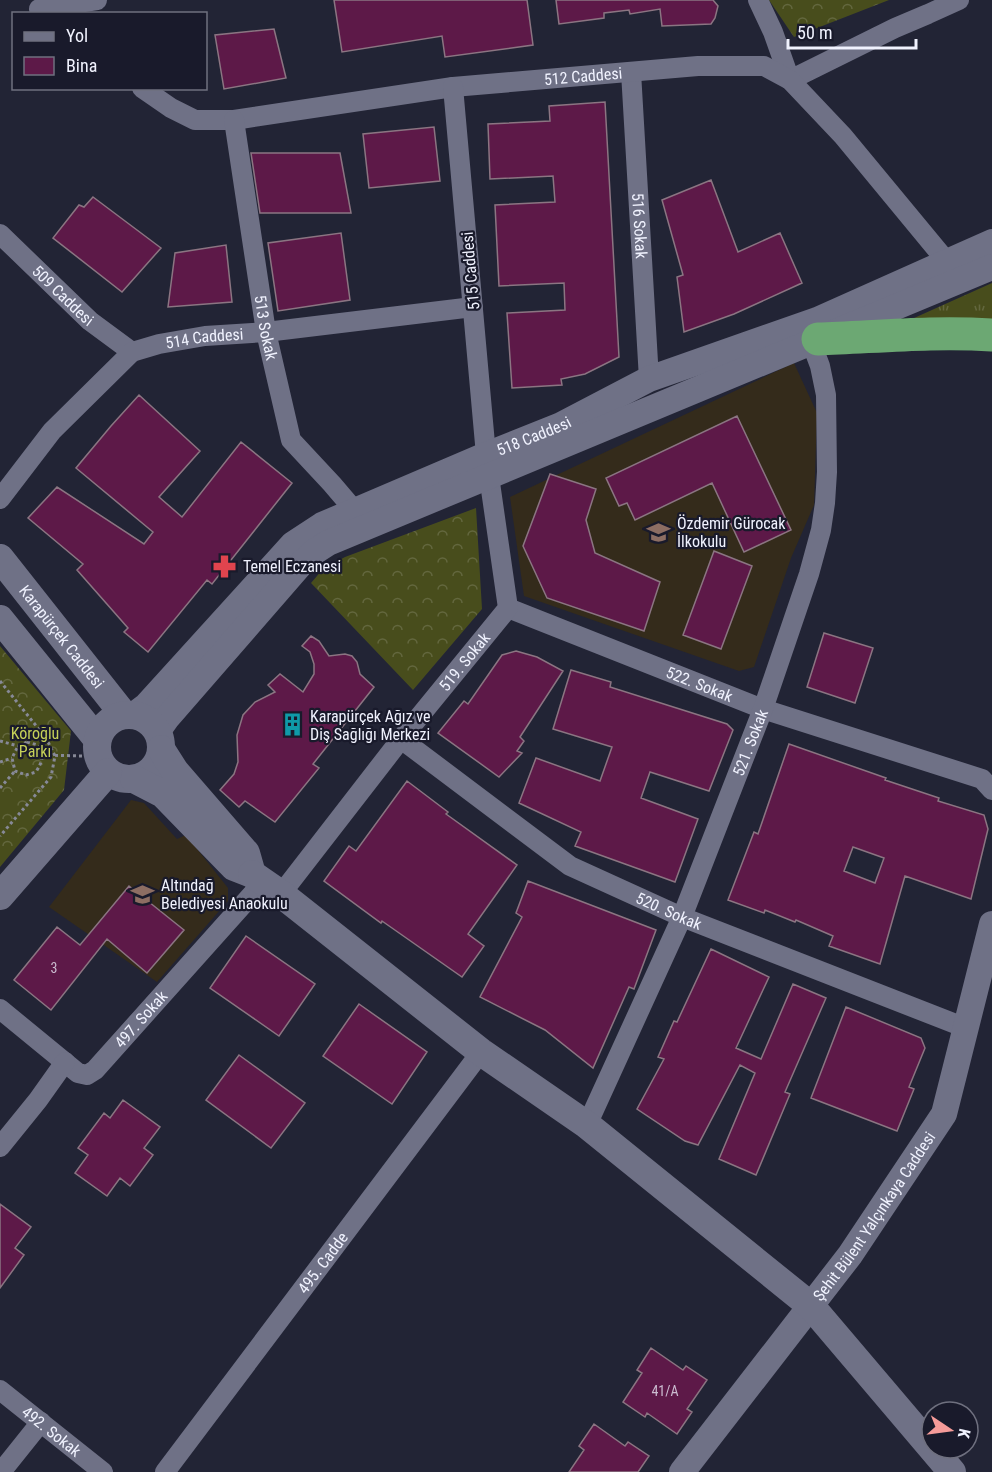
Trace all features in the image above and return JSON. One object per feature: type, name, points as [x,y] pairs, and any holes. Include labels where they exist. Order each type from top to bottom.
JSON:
[{"type":"highway","points":[[814,340],[906,334],[961,333],[992,336]]},
{"type":"main road","name":"Karapürçek Caddesi","points":[[0,558],[129,715]]},
{"type":"main road","points":[[0,619],[90,747],[97,750],[99,760],[105,769],[163,794],[234,867],[266,883],[481,1052],[587,1125],[811,1306],[952,1472]]},
{"type":"main road","points":[[90,747],[102,729],[118,716],[129,715],[148,721],[175,771],[246,853],[266,883]]},
{"type":"main road","points":[[0,896],[121,775],[145,776],[159,759],[159,741]]},
{"type":"street","points":[[38,7],[97,0]]},
{"type":"street","points":[[758,0],[773,32],[790,80],[895,28],[959,0]]},
{"type":"street","name":"512 Caddesi","points":[[145,90],[171,108],[195,120],[234,120],[453,87],[698,66],[764,66],[790,80],[843,136],[948,262]]},
{"type":"street","name":"516 Sokak","points":[[631,72],[649,379]]},
{"type":"street","name":"515 Caddesi","points":[[453,87],[488,465]]},
{"type":"street","name":"513 Sokak","points":[[234,120],[266,332],[291,440],[355,511]]},
{"type":"street","name":"509 Caddesi","points":[[0,234],[90,321],[132,352]]},
{"type":"street","name":"518 Caddesi","points":[[159,741],[167,718],[300,565],[327,543],[488,465],[649,379],[817,320],[992,242]]},
{"type":"street","name":"518 Caddesi","points":[[129,715],[146,706],[293,544],[322,525],[355,511],[488,465],[814,340],[992,267]]},
{"type":"street","name":"514 Caddesi","points":[[0,499],[52,431],[132,352],[159,344],[205,336],[266,332],[473,307]]},
{"type":"street","name":"521. Sokak","points":[[587,1125],[682,917],[763,709],[809,574],[821,530],[827,472],[826,395],[814,340]]},
{"type":"street","points":[[488,465],[508,608]]},
{"type":"street","name":"522. Sokak","points":[[508,608],[763,709],[982,779],[992,790]]},
{"type":"street","name":"519. Sokak","points":[[266,883],[401,739],[508,608]]},
{"type":"street","name":"520. Sokak","points":[[401,739],[570,866],[682,917],[966,1028]]},
{"type":"street","name":"497. Sokak","points":[[0,1009],[78,1073],[87,1074],[95,1070],[266,883]]},
{"type":"street","name":"Şehit Bülent Yalçınkaya Caddesi","points":[[682,1472],[850,1255],[944,1114],[992,924]]},
{"type":"street","name":"495. Cadde","points":[[165,1472],[481,1052]]},
{"type":"street","points":[[0,1147],[65,1062]]},
{"type":"street","name":"492. Sokak","points":[[0,1390],[103,1472]]},
{"type":"street","points":[[1,1472],[41,1422]]},
{"type":"path","points":[[0,681],[46,738],[55,756],[51,777],[0,836]]},
{"type":"path","points":[[0,741],[18,746]]},
{"type":"path","points":[[27,742],[38,744],[43,755],[42,763],[36,772],[26,775],[15,771],[12,758],[18,746],[27,742]]},
{"type":"path","points":[[43,755],[55,756],[90,747]]},
{"type":"path","points":[[0,762],[12,758]]},
{"type":"path","points":[[0,788],[15,771]]},
{"type":"shaded area","name":"Özdemir Gürocak İlkokulu","points":[[794,363],[817,413],[814,505],[791,558],[754,667],[739,671],[524,596],[510,497]]},
{"type":"shaded area","name":"Altındağ Belediyesi Anaokulu","points":[[131,800],[144,803],[177,839],[186,835],[228,888],[228,901],[157,982],[49,907]]},
{"type":"green space","points":[[769,0],[889,0],[794,37]]},
{"type":"green space","points":[[992,283],[992,323],[903,323]]},
{"type":"green space","points":[[476,508],[482,609],[413,690],[311,583],[323,569],[345,557]]},
{"type":"green space","name":"Köroğlu Parkı","points":[[0,646],[71,731],[64,790],[0,867]]},
{"type":"building","points":[[334,0],[527,0],[533,45],[445,57],[442,36],[342,52]]},
{"type":"building","points":[[556,0],[713,0],[718,6],[711,24],[662,26],[660,9],[630,14],[629,10],[604,13],[604,18],[559,24]]},
{"type":"building","points":[[274,29],[286,78],[224,89],[215,35]]},
{"type":"building","points":[[605,102],[619,357],[585,374],[561,379],[562,385],[512,388],[507,313],[565,310],[564,283],[499,286],[495,205],[555,202],[553,176],[490,179],[488,124],[550,121],[549,106]]},
{"type":"building","points":[[434,127],[440,181],[369,188],[363,134]]},
{"type":"building","points":[[251,153],[340,153],[351,213],[260,213]]},
{"type":"building","points":[[711,180],[738,252],[780,233],[802,283],[734,314],[684,332],[677,277],[683,275],[662,200]]},
{"type":"building","points":[[93,197],[161,248],[122,292],[53,238],[79,205],[84,207]]},
{"type":"building","points":[[341,233],[350,300],[278,311],[268,243]]},
{"type":"building","points":[[226,245],[232,302],[168,307],[175,253]]},
{"type":"building","points":[[139,395],[200,451],[159,497],[182,517],[241,442],[292,483],[212,584],[207,580],[148,652],[124,632],[128,628],[77,570],[83,564],[28,518],[57,487],[144,544],[153,532],[76,468]]},
{"type":"building","points":[[737,416],[791,530],[744,552],[712,483],[635,520],[627,503],[619,506],[606,478]]},
{"type":"building","points":[[550,474],[596,489],[586,520],[595,553],[660,582],[644,631],[547,598],[523,546]]},
{"type":"building","points":[[714,551],[752,566],[721,649],[683,635]]},
{"type":"building","points":[[824,633],[873,648],[855,703],[807,687]]},
{"type":"building","name":"Karapürçek Ağız ve Diş Sağlığı Merkezi","points":[[311,636],[319,641],[329,656],[345,654],[352,656],[357,662],[360,674],[374,687],[313,764],[319,768],[275,822],[245,801],[239,807],[220,790],[234,774],[238,762],[237,735],[243,715],[255,702],[275,692],[268,685],[280,674],[303,692],[314,674],[310,652],[302,646]]},
{"type":"building","points":[[516,651],[537,657],[563,671],[520,737],[524,741],[517,751],[522,753],[499,777],[438,733],[464,701],[468,704],[502,655]]},
{"type":"building","points":[[571,670],[611,682],[610,687],[727,724],[733,730],[709,791],[650,772],[641,798],[698,819],[675,882],[575,846],[581,832],[519,803],[536,758],[600,781],[612,747],[553,729]]},
{"type":"building","points":[[789,744],[939,798],[938,801],[984,815],[988,829],[971,899],[905,876],[880,964],[829,946],[833,936],[796,920],[795,922],[765,910],[764,913],[728,900],[754,832],[758,834]],"holes":[[[853,847],[884,858],[875,883],[844,871]]]},
{"type":"building","points":[[407,781],[448,812],[446,814],[517,865],[468,934],[484,946],[462,977],[382,921],[381,923],[324,881],[349,846],[356,851]]},
{"type":"building","points":[[528,881],[656,930],[634,989],[629,987],[593,1068],[545,1030],[480,997],[522,917],[516,913]]},
{"type":"building","points":[[129,886],[184,930],[147,973],[107,939],[51,1010],[14,980],[57,927],[80,945]]},
{"type":"building","points":[[246,936],[315,984],[279,1036],[210,988]]},
{"type":"building","points":[[711,949],[769,977],[736,1048],[761,1059],[793,984],[826,998],[785,1092],[790,1094],[756,1175],[719,1159],[755,1073],[740,1065],[698,1145],[685,1141],[637,1109],[664,1059],[658,1057]]},
{"type":"building","points":[[359,1004],[427,1052],[392,1104],[323,1056]]},
{"type":"building","points":[[846,1007],[921,1038],[925,1048],[909,1087],[914,1089],[897,1131],[811,1098]]},
{"type":"building","points":[[239,1055],[305,1103],[271,1148],[206,1100]]},
{"type":"building","points":[[123,1100],[160,1127],[144,1148],[153,1155],[130,1186],[120,1178],[107,1196],[75,1173],[88,1155],[78,1148],[104,1113],[110,1118]]},
{"type":"building","points":[[0,1204],[31,1227],[15,1248],[24,1255],[0,1288]]},
{"type":"building","points":[[651,1348],[683,1370],[686,1366],[707,1380],[687,1409],[692,1412],[677,1434],[647,1413],[645,1417],[623,1402],[642,1373],[637,1370]]},
{"type":"building","points":[[594,1424],[625,1446],[628,1442],[649,1456],[638,1472],[569,1472],[584,1450],[579,1446]]},
{"type":"place","name":"Özdemir Gürocak İlkokulu","points":[[659,532]]},
{"type":"place","name":"Temel Eczanesi","points":[[225,566]]},
{"type":"place","name":"Karapürçek Ağız ve Diş Sağlığı Merkezi","points":[[292,725]]},
{"type":"place","name":"Altındağ Belediyesi Anaokulu","points":[[143,894]]}]
